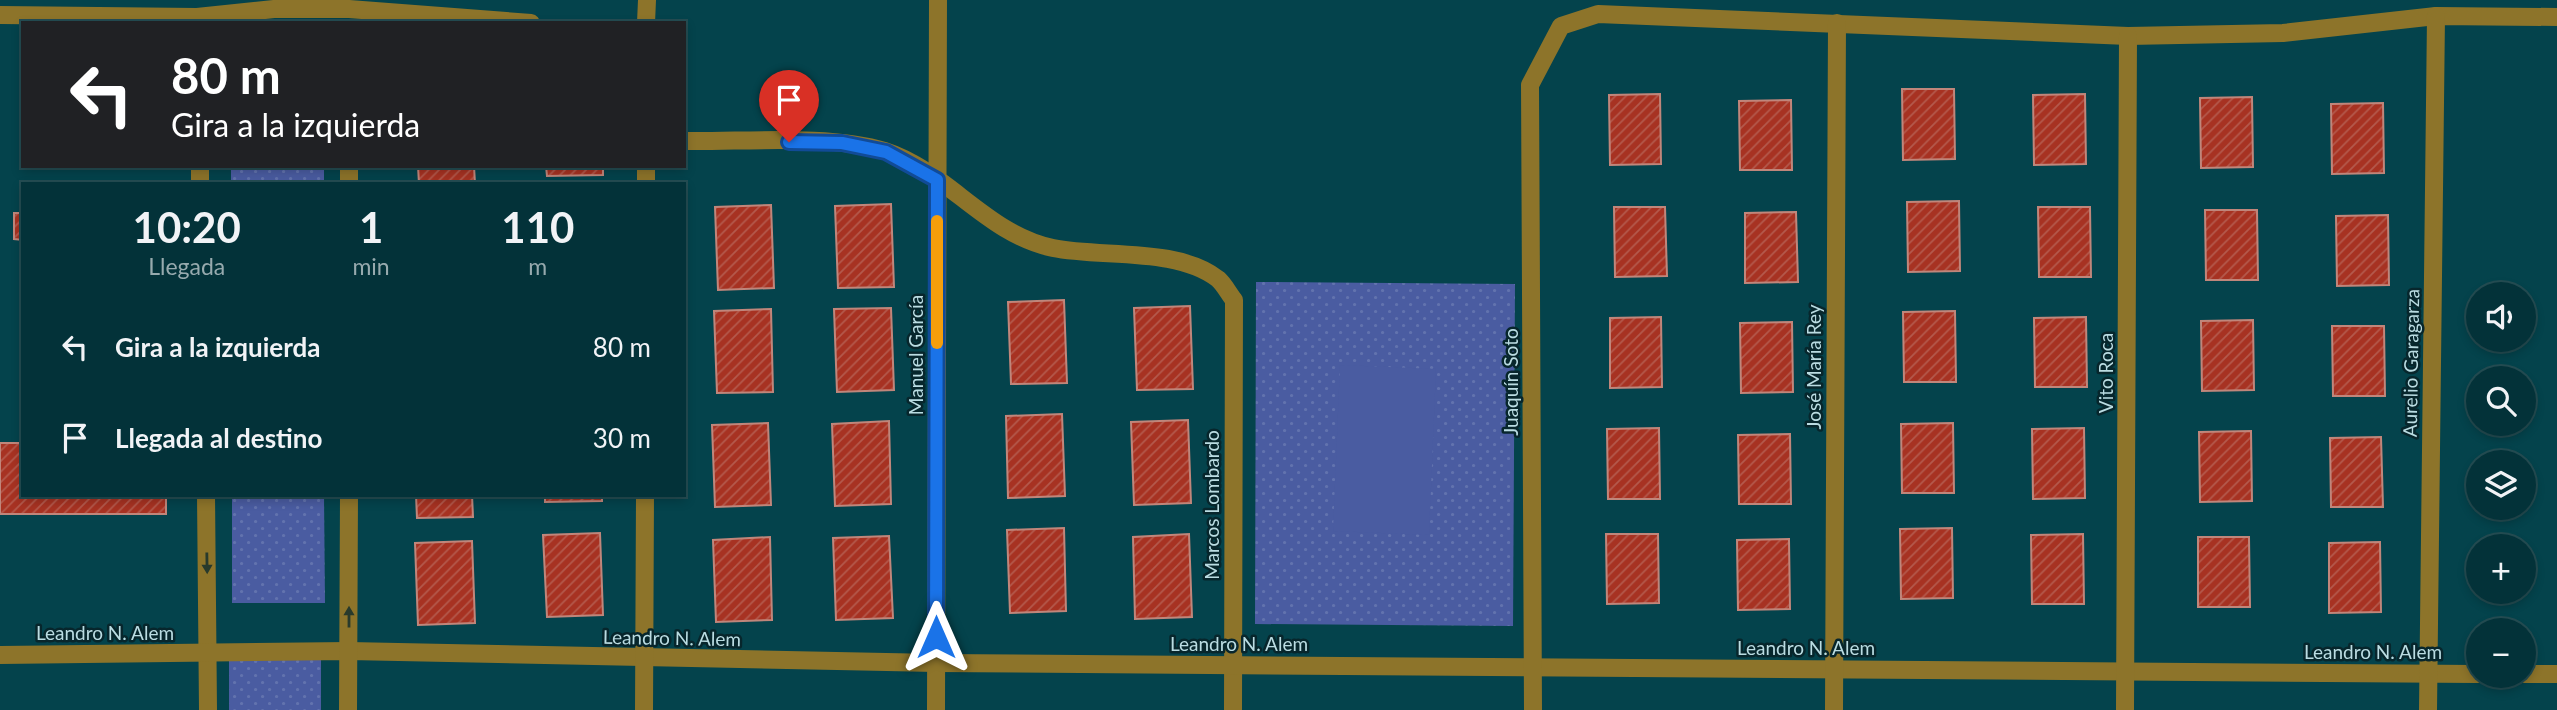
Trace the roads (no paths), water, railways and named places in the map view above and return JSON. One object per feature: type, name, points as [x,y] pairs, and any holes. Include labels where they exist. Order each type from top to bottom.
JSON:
[{"type":"street","points":[[646,21],[647,0]]},
{"type":"street","name":"Manuel García","points":[[936,710],[938,0]]},
{"type":"street","points":[[0,15],[197,13],[274,9],[349,10],[503,21]]},
{"type":"street","name":"Juaquín Soto","points":[[1533,710],[1530,85],[1560,26],[1598,14],[2129,36],[2283,33],[2436,16],[2557,17]]},
{"type":"street","name":"Aurelio Garagarza","points":[[2428,710],[2436,16]]},
{"type":"street","name":"José María Rey","points":[[1834,710],[1837,23]]},
{"type":"street","name":"Vito Roca","points":[[2125,710],[2129,36]]},
{"type":"street","points":[[686,141],[842,143],[886,152],[937,180]]},
{"type":"street","name":"Marcos Lombardo","points":[[937,180],[1015,237],[1054,248],[1183,263],[1219,279],[1234,300],[1233,710]]},
{"type":"street","points":[[206,497],[208,710]]},
{"type":"street","points":[[348,710],[349,497]]},
{"type":"street","points":[[645,497],[645,710]]},
{"type":"street","name":"Leandro N. Alem","points":[[0,655],[349,651],[936,663],[2466,674]]},
{"type":"street","points":[[2536,674],[2557,674]]}]
